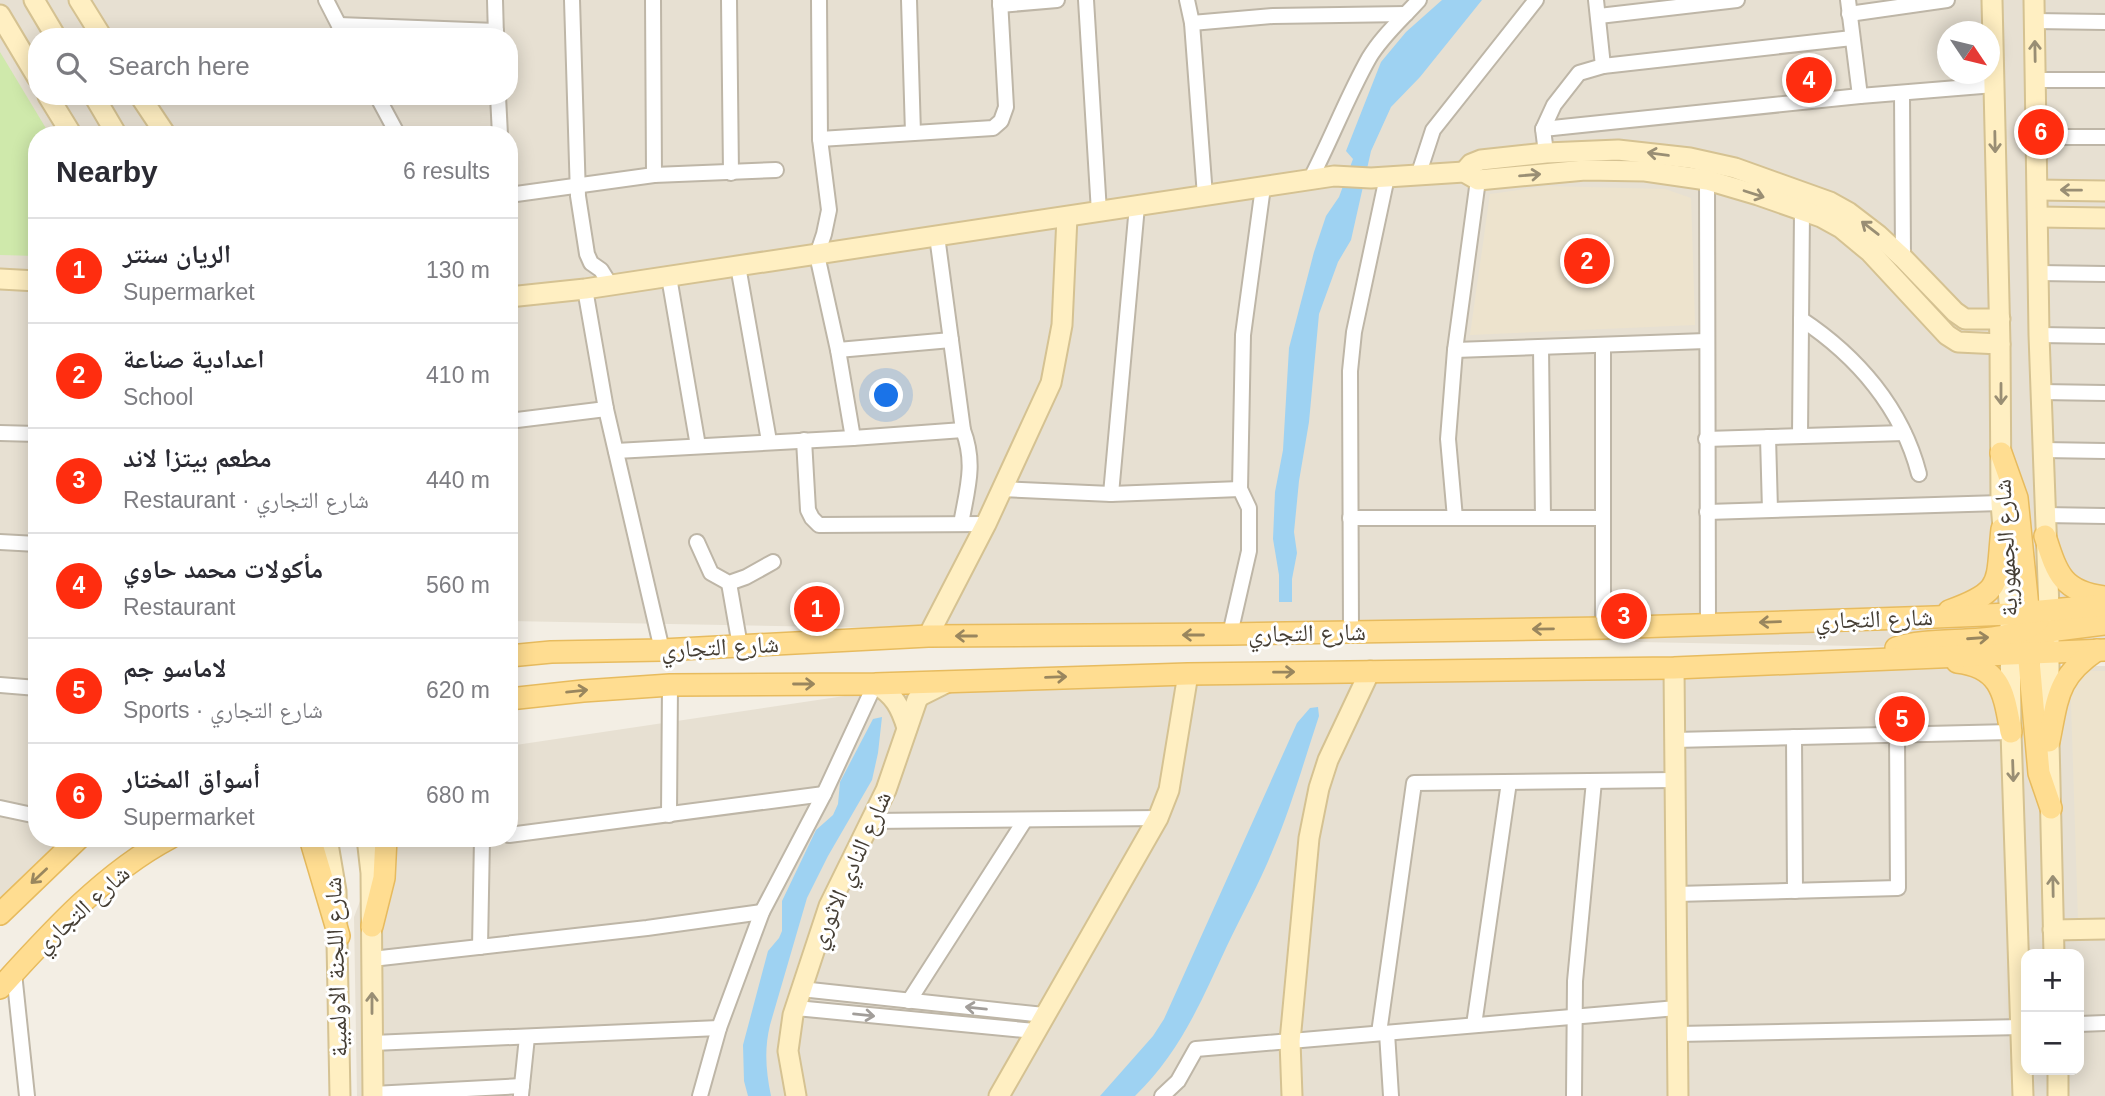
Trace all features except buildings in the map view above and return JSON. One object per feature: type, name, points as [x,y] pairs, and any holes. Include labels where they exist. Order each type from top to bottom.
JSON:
[{"type":"main road","points":[[2001,453],[2017,498],[2039,773],[2051,808]]},
{"type":"main road","points":[[2045,525],[2055,567],[2063,580],[2081,593],[2105,597]]},
{"type":"main road","points":[[1930,617],[1976,601],[1990,592],[1997,578],[2002,529]]},
{"type":"main road","points":[[2027,635],[2049,609],[2105,606]]},
{"type":"main road","name":"شارع التجاري","points":[[518,658],[551,652],[662,650],[928,636],[1603,628],[1930,617],[2101,650]]},
{"type":"main road","points":[[1865,661],[1887,650],[1916,643],[2027,635],[2105,624]]},
{"type":"main road","name":"شارع التجاري","points":[[518,698],[670,685],[875,684],[1188,674],[1674,668],[1865,661],[1913,657],[2027,635]]},
{"type":"main road","points":[[2049,741],[2057,701],[2064,682],[2077,664],[2101,650]]},
{"type":"main road","points":[[1913,657],[1964,663],[1989,674],[2002,689],[2011,732]]},
{"type":"main road","points":[[0,914],[70,847]]},
{"type":"main road","name":"شارع التجاري","points":[[7,980],[78,908],[155,847]]},
{"type":"main road","points":[[313,847],[339,936]]},
{"type":"main road","points":[[372,926],[384,878],[386,847]]},
{"type":"street","points":[[34,0],[51,28]]},
{"type":"street","points":[[79,0],[96,28]]},
{"type":"street","points":[[326,0],[340,28]]},
{"type":"street","points":[[495,0],[496,28]]},
{"type":"street","points":[[572,0],[578,185],[587,254],[591,263],[601,270],[611,285]]},
{"type":"street","points":[[653,0],[654,175]]},
{"type":"street","points":[[729,0],[731,173]]},
{"type":"street","points":[[819,0],[820,139],[829,210],[817,255],[838,350],[853,438]]},
{"type":"street","points":[[909,0],[913,133]]},
{"type":"street","points":[[820,139],[993,128],[1001,121],[1006,107],[1000,3],[1057,0]]},
{"type":"street","points":[[1086,0],[1099,212]]},
{"type":"street","points":[[1187,0],[1192,23],[1205,196]]},
{"type":"street","points":[[1272,0],[1273,16]]},
{"type":"street","points":[[1310,180],[1369,58],[1419,0]]},
{"type":"street","points":[[1418,176],[1433,130],[1536,0]]},
{"type":"street","points":[[1596,0],[1600,16],[1603,66]]},
{"type":"street","points":[[1600,16],[1737,0]]},
{"type":"street","points":[[1860,96],[1849,7],[1947,0]]},
{"type":"street","name":"شارع الجمهورية","points":[[1992,0],[2002,529],[2049,741],[2054,949]]},
{"type":"street","name":"شارع الجمهورية","points":[[2034,0],[2039,335],[2049,609]]},
{"type":"street","points":[[1192,23],[1374,7],[1406,14]]},
{"type":"street","points":[[0,15],[28,62]]},
{"type":"street","points":[[2034,21],[2105,22]]},
{"type":"street","points":[[1546,153],[1543,129],[1554,105],[1579,73],[1603,66],[1852,38]]},
{"type":"street","points":[[2035,80],[2105,79]]},
{"type":"street","points":[[1543,129],[1994,85]]},
{"type":"street","points":[[1902,93],[1903,258]]},
{"type":"street","points":[[54,105],[66,126]]},
{"type":"street","points":[[99,105],[112,126]]},
{"type":"street","points":[[146,105],[160,126]]},
{"type":"street","points":[[382,105],[393,126]]},
{"type":"street","points":[[498,105],[500,126]]},
{"type":"street","points":[[2037,136],[2105,137]]},
{"type":"street","points":[[1474,171],[1546,153],[1590,150],[1645,152],[1735,168],[1839,206],[1878,235],[1945,303],[1965,318],[2000,320]]},
{"type":"street","points":[[518,194],[654,175],[776,170]]},
{"type":"street","points":[[1455,518],[1448,439],[1474,171]]},
{"type":"street","points":[[518,296],[669,277],[1334,176],[1418,176],[1474,171],[1645,171],[1707,180],[1828,220],[1849,234],[1878,260],[1936,324],[1958,342],[2000,344]]},
{"type":"street","points":[[1351,632],[1349,409],[1354,332],[1379,177]]},
{"type":"street","points":[[1707,180],[1708,623]]},
{"type":"street","points":[[1230,634],[1249,551],[1249,508],[1240,489],[1243,335],[1263,187]]},
{"type":"street","points":[[2038,190],[2105,191]]},
{"type":"street","points":[[1111,495],[1138,206]]},
{"type":"street","points":[[1800,436],[1802,211]]},
{"type":"street","points":[[928,636],[986,524],[1051,383],[1062,325],[1067,217]]},
{"type":"street","points":[[2038,217],[2105,218]]},
{"type":"street","points":[[937,236],[963,430],[970,449],[971,464],[961,524]]},
{"type":"street","points":[[738,266],[769,441]]},
{"type":"street","points":[[2039,273],[2105,274]]},
{"type":"street","points":[[669,277],[698,446]]},
{"type":"street","points":[[0,279],[28,281]]},
{"type":"street","points":[[1918,304],[1932,288]]},
{"type":"street","points":[[585,289],[606,409],[662,650]]},
{"type":"street","points":[[1801,318],[1828,336],[1869,377],[1895,414],[1919,474]]},
{"type":"street","points":[[2039,335],[2105,337]]},
{"type":"street","points":[[838,350],[951,340]]},
{"type":"street","points":[[1455,350],[1706,341]]},
{"type":"street","points":[[1603,345],[1603,628]]},
{"type":"street","points":[[1541,347],[1543,518]]},
{"type":"street","points":[[2041,392],[2105,393]]},
{"type":"street","points":[[518,420],[606,409]]},
{"type":"street","points":[[616,451],[963,430]]},
{"type":"street","points":[[0,433],[28,434]]},
{"type":"street","points":[[1706,439],[1904,433]]},
{"type":"street","points":[[1768,437],[1770,510]]},
{"type":"street","points":[[804,440],[808,510],[819,525],[986,524]]},
{"type":"street","points":[[2043,450],[2105,451]]},
{"type":"street","points":[[1002,489],[1111,495],[1240,489]]},
{"type":"street","points":[[1707,512],[2001,503]]},
{"type":"street","points":[[2045,525],[2105,516]]},
{"type":"street","points":[[1350,518],[1603,518]]},
{"type":"street","points":[[0,542],[28,544]]},
{"type":"street","points":[[697,542],[711,573],[729,583],[773,562]]},
{"type":"street","points":[[729,583],[740,646]]},
{"type":"street","name":"شارع الجمهورية","points":[[2021,949],[2011,732],[2027,635]]},
{"type":"street","points":[[1674,668],[1678,1096]]},
{"type":"street","points":[[1292,1096],[1290,1041],[1303,888],[1319,788],[1333,749],[1370,671]]},
{"type":"street","points":[[999,1096],[1158,818],[1169,790],[1188,674]]},
{"type":"street","name":"شارع النادي الاثوري","points":[[796,1096],[788,1051],[799,999],[828,906],[886,790],[913,707],[920,696],[952,680]]},
{"type":"street","points":[[700,1096],[719,1028],[762,912],[824,794],[875,684],[884,689],[899,705],[907,728]]},
{"type":"street","points":[[0,685],[28,687]]},
{"type":"street","points":[[670,685],[670,815]]},
{"type":"street","points":[[1674,740],[2011,732]]},
{"type":"street","points":[[1676,894],[1898,888],[1897,735]]},
{"type":"street","points":[[1794,737],[1795,891]]},
{"type":"street","points":[[1391,1096],[1383,1033],[1414,783],[1675,780]]},
{"type":"street","points":[[1574,1096],[1575,981],[1594,781]]},
{"type":"street","points":[[1475,1025],[1509,782]]},
{"type":"street","points":[[518,834],[824,794]]},
{"type":"street","points":[[0,808],[28,814]]},
{"type":"street","points":[[871,821],[1158,818]]},
{"type":"street","points":[[909,1001],[1025,820]]},
{"type":"street","name":"شارع اللجنة الاولمبية","points":[[329,847],[337,891],[340,1096]]},
{"type":"street","name":"شارع اللجنة الاولمبية","points":[[368,847],[371,873],[373,1095]]},
{"type":"street","points":[[480,947],[484,847]]},
{"type":"street","points":[[372,959],[762,912]]},
{"type":"street","points":[[2053,930],[2105,929]]},
{"type":"street","points":[[7,980],[27,1096]]},
{"type":"street","points":[[799,999],[1040,1023]]},
{"type":"street","points":[[799,999],[909,1001],[1040,1023]]},
{"type":"street","points":[[1162,1096],[1178,1081],[1196,1049],[1677,1008]]},
{"type":"street","points":[[2084,1024],[2105,1023]]},
{"type":"street","points":[[1678,1034],[2021,1027]]},
{"type":"street","points":[[373,1043],[719,1028]]},
{"type":"street","points":[[373,1095],[521,1091],[527,1037]]},
{"type":"street","name":"شارع الجمهورية","points":[[2023,1075],[2023,1096]]},
{"type":"street","points":[[2058,1075],[2059,1096]]},
{"type":"street","points":[[1178,1081],[1180,1096]]},
{"type":"shaded area","points":[[0,0],[2105,0],[2105,644],[2015,649],[518,621],[518,126],[28,126],[28,847],[65,847],[0,916]]},
{"type":"shaded area","points":[[1547,186],[1665,189],[1691,198],[1695,325],[1470,335],[1490,194]]},
{"type":"shaded area","points":[[2105,666],[2105,1096],[357,1096],[354,917],[381,847],[518,847],[518,745],[952,680],[1674,668]]},
{"type":"shaded area","points":[[2070,671],[2105,671],[2105,919],[2078,919]]},
{"type":"green space","points":[[0,52],[28,98],[28,105],[32,105],[45,126],[28,126],[28,256],[0,255]]},
{"type":"water","points":[[1442,0],[1482,0],[1420,77],[1391,107],[1371,151],[1351,240],[1338,262],[1319,314],[1309,422],[1294,532],[1297,553],[1292,579],[1292,602],[1279,602],[1279,575],[1273,539],[1275,492],[1283,450],[1289,348],[1314,252],[1326,216],[1339,197],[1353,159],[1346,151],[1381,62],[1406,32]]},
{"type":"water","points":[[1318,707],[1319,716],[1279,835],[1188,1026],[1165,1062],[1135,1096],[1100,1096],[1153,1036],[1164,1019],[1297,723],[1310,708]]},
{"type":"water","points":[[882,717],[872,780],[807,898],[768,1034],[766,1061],[771,1096],[748,1096],[744,1081],[743,1045],[768,951],[782,931],[782,901],[816,830],[833,815],[838,804],[840,782],[873,719]]},
{"type":"place","name":"مأكولات محمد حاوي","points":[[1809,80]]},
{"type":"place","name":"أسواق المختار","points":[[2041,132]]},
{"type":"place","name":"اعدادية صناعة","points":[[1587,261]]},
{"type":"place","name":"الريان سنتر","points":[[817,609]]},
{"type":"place","name":"مطعم بيتزا لاند","points":[[1624,616]]},
{"type":"place","name":"لاماسو جم","points":[[1902,719]]}]
